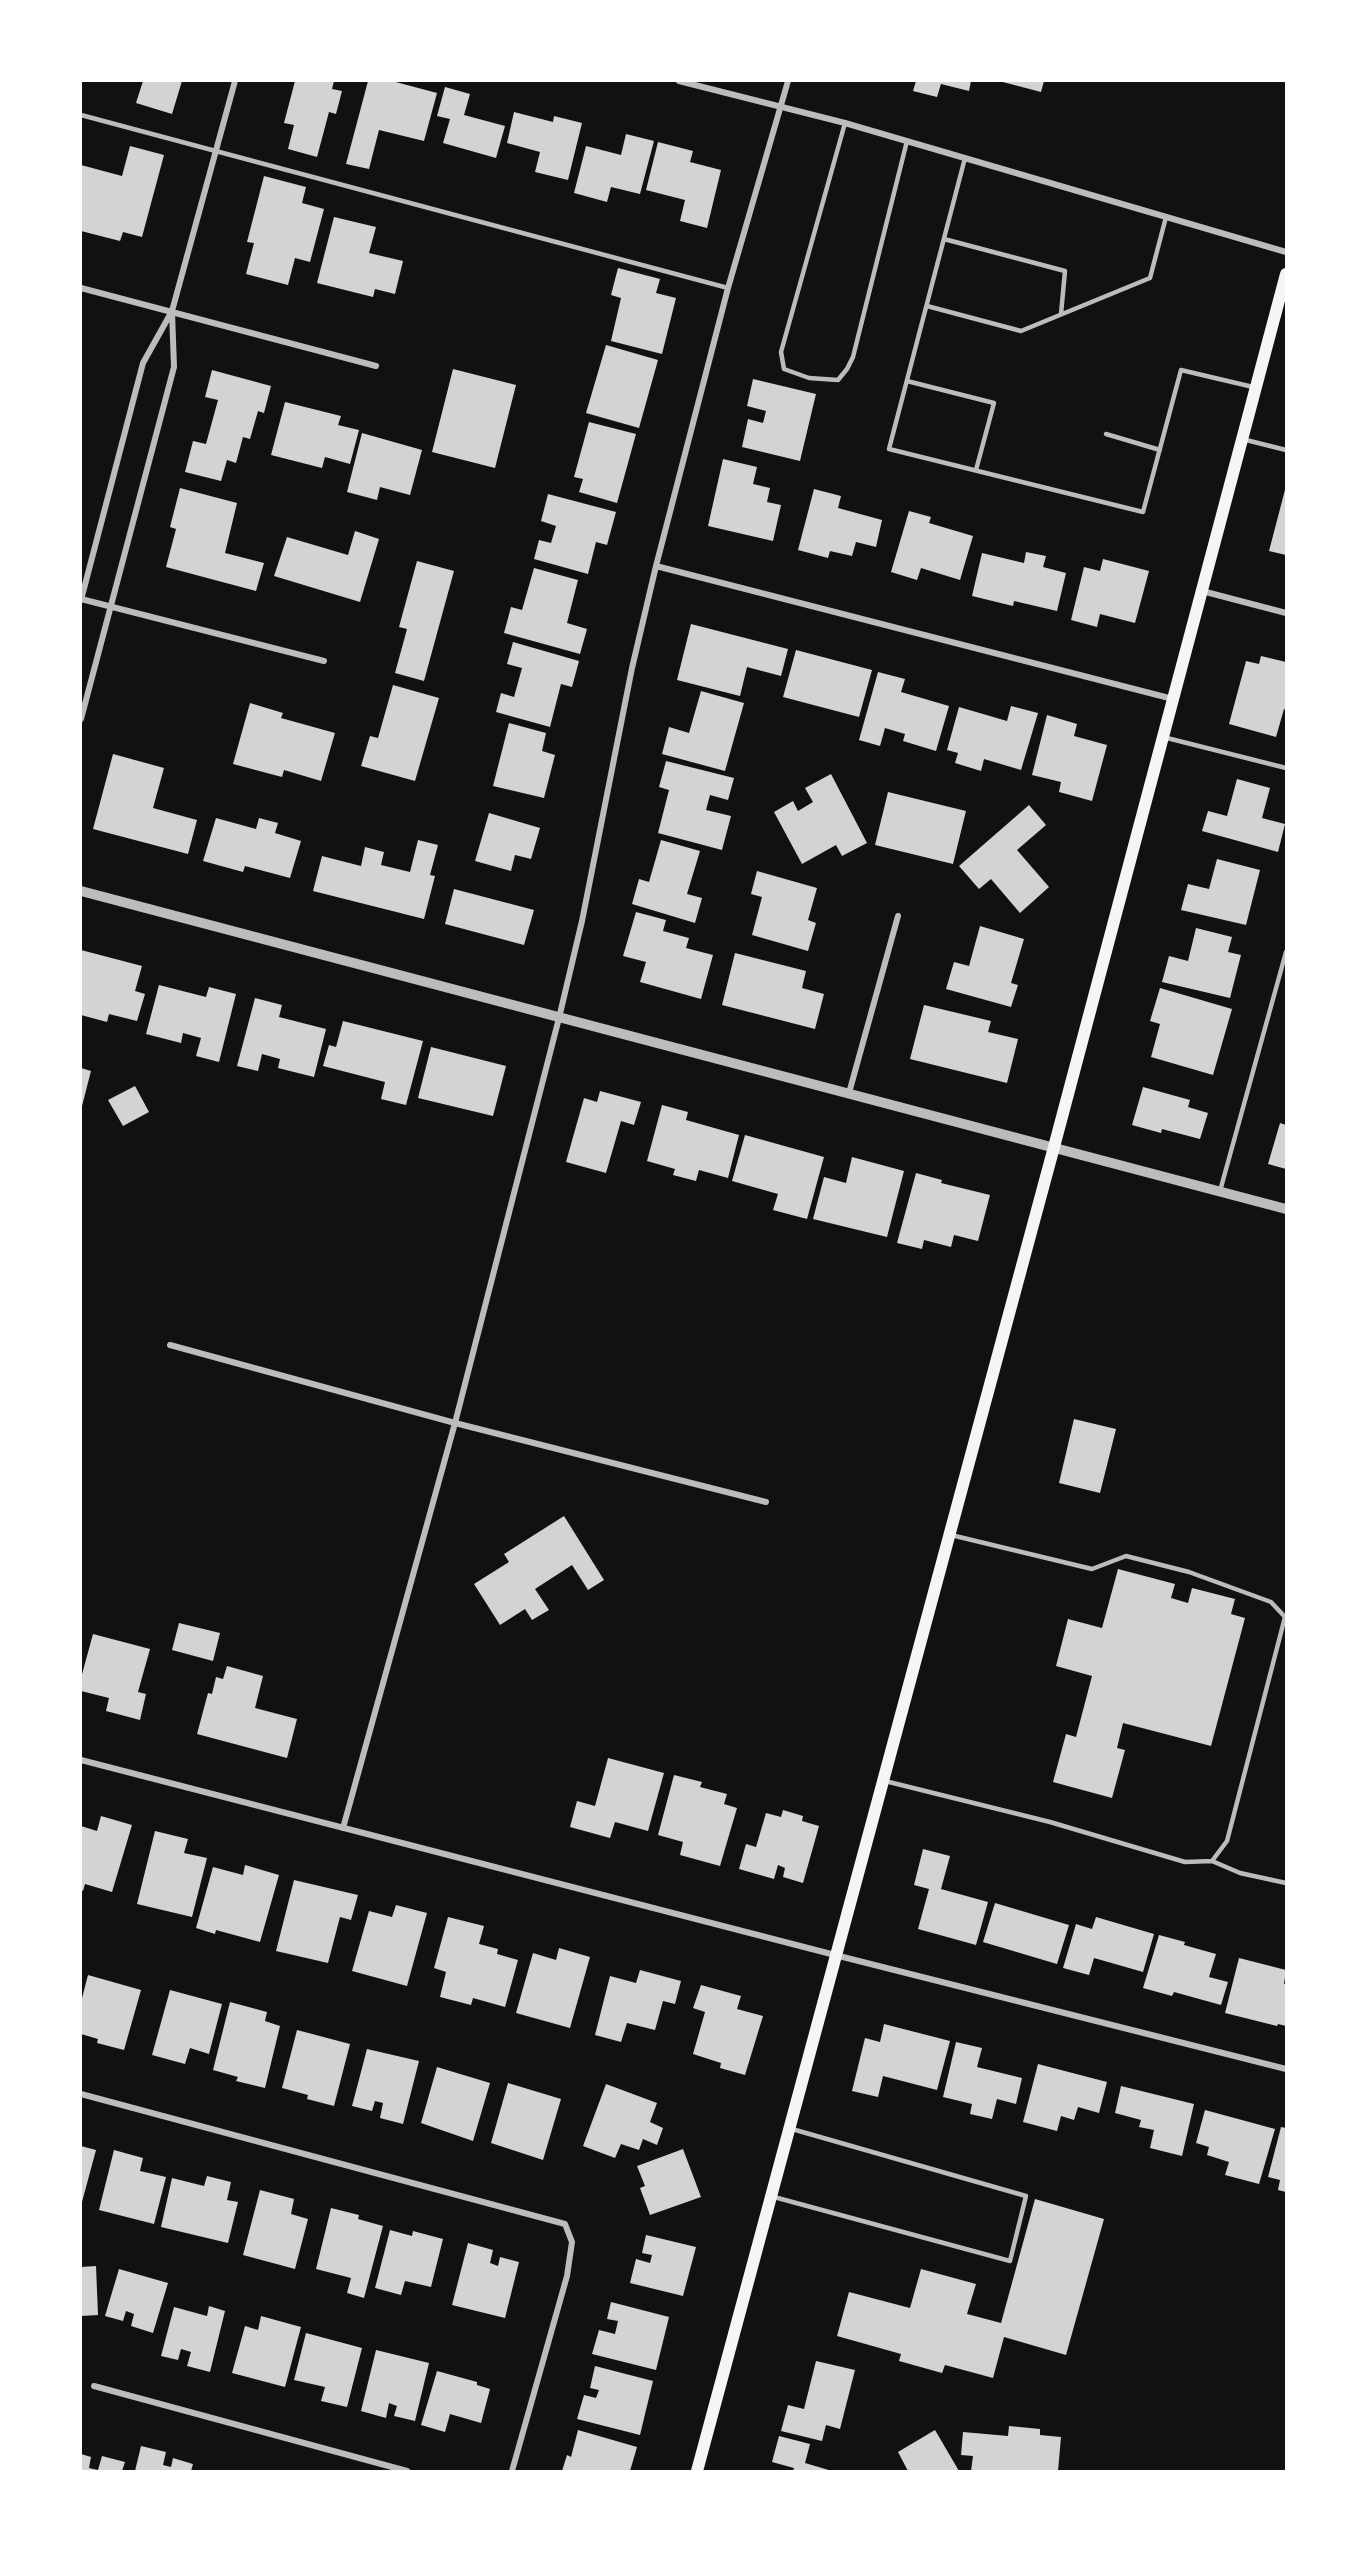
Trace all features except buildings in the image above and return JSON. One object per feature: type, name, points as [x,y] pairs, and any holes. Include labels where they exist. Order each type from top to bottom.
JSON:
[{"type":"main road","points":[[697,2471],[1054,1147],[1286,274]]},
{"type":"street","points":[[235,81],[172,311],[144,363],[81,600],[324,661]]},
{"type":"street","points":[[679,81],[845,123],[1286,252]]},
{"type":"street","points":[[343,1827],[455,1423],[559,1018],[582,921],[632,668],[656,566],[728,288],[788,81]]},
{"type":"street","points":[[81,288],[376,366]]},
{"type":"street","points":[[81,719],[174,367],[172,311]]},
{"type":"street","points":[[656,566],[1173,699]]},
{"type":"street","points":[[1202,591],[1286,613]]},
{"type":"street","points":[[81,891],[1286,1209]]},
{"type":"street","points":[[849,1094],[898,916]]},
{"type":"street","points":[[170,1345],[455,1423],[766,1502]]},
{"type":"street","points":[[81,1760],[1286,2069]]},
{"type":"street","points":[[81,2094],[565,2224],[573,2242],[567,2276],[512,2471]]},
{"type":"street","points":[[94,2386],[407,2471]]},
{"type":"lane","points":[[81,115],[728,288]]},
{"type":"lane","points":[[845,123],[781,352],[784,369],[809,378],[838,380],[853,357],[907,141]]},
{"type":"lane","points":[[965,158],[890,449],[1143,512],[1181,370],[1256,387]]},
{"type":"lane","points":[[927,306],[1021,331],[1150,278],[1166,217]]},
{"type":"lane","points":[[944,239],[1065,271],[1061,314]]},
{"type":"lane","points":[[907,381],[993,403],[976,470]]},
{"type":"lane","points":[[1106,434],[1160,450]]},
{"type":"lane","points":[[1242,438],[1286,450]]},
{"type":"lane","points":[[1162,737],[1286,768]]},
{"type":"lane","points":[[1220,1191],[1286,952]]},
{"type":"lane","points":[[949,1535],[1092,1569],[1126,1556],[1189,1572],[1271,1602],[1285,1617],[1227,1841],[1212,1861]]},
{"type":"lane","points":[[882,1780],[1050,1822],[1185,1862],[1212,1861],[1240,1873],[1286,1883]]},
{"type":"lane","points":[[771,2196],[1010,2261],[1026,2196],[789,2129]]}]
